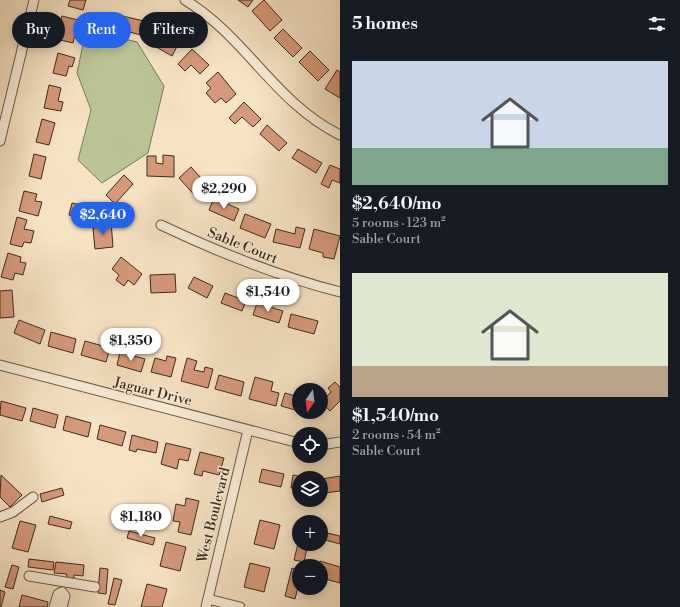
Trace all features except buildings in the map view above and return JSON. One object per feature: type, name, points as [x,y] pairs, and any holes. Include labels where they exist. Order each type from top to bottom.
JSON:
[{"type":"street","points":[[0,141],[34,0]]},
{"type":"street","points":[[185,0],[219,24],[284,95],[301,110],[340,135]]},
{"type":"street","name":"Sable Court","points":[[161,225],[222,254],[267,271],[340,292]]},
{"type":"street","name":"Jaguar Drive","points":[[0,365],[292,441]]},
{"type":"street","name":"West Boulevard","points":[[207,603],[248,430]]},
{"type":"street","points":[[328,444],[340,442]]},
{"type":"street","points":[[0,517],[13,512],[33,497]]},
{"type":"street","points":[[29,576],[95,587]]},
{"type":"street","points":[[54,607],[58,594],[62,592],[65,582]]},
{"type":"street","points":[[62,592],[65,596],[62,607]]},
{"type":"street","points":[[207,603],[240,607]]},
{"type":"green space","points":[[131,41],[137,42],[139,48],[141,48],[164,86],[148,153],[102,183],[78,160],[91,110],[77,73],[82,48],[131,48]]}]
